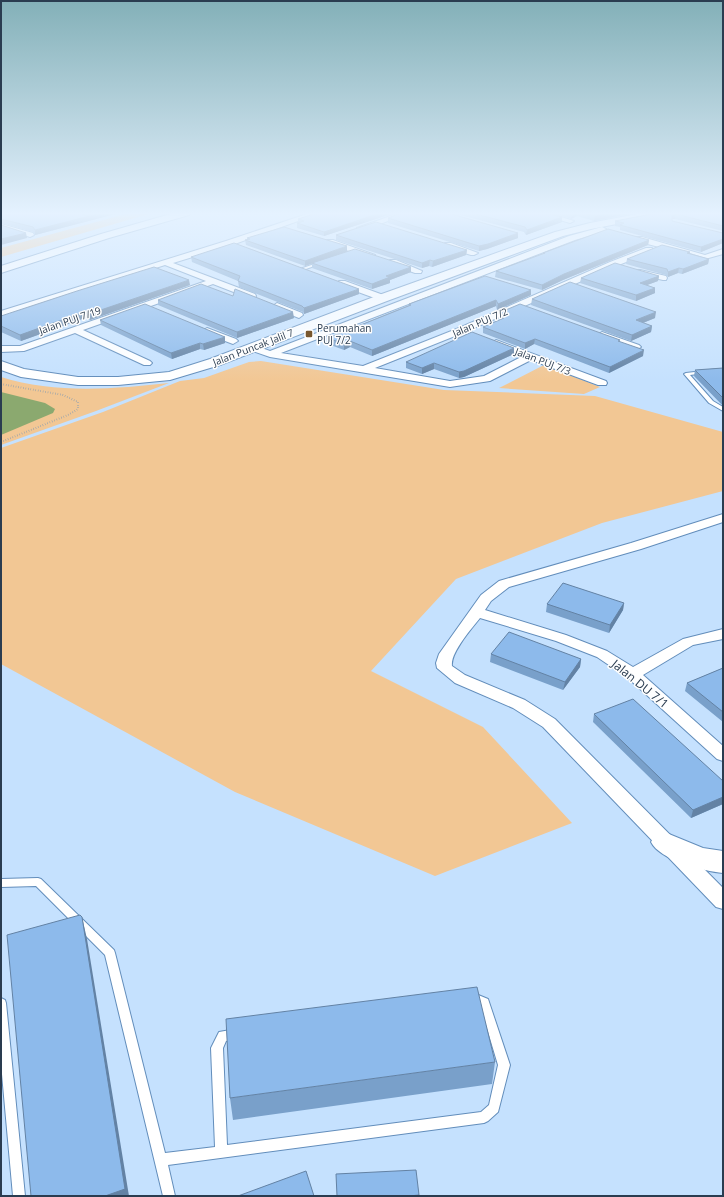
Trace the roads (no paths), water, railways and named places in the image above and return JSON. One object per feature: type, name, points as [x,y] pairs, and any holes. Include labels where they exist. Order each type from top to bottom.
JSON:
[{"type":"street","points":[[1,314],[142,269]]},
{"type":"street","points":[[182,269],[299,315]]},
{"type":"street","points":[[300,269],[315,274]]},
{"type":"street","points":[[411,269],[418,271]]},
{"type":"street","name":"Jalan Puncak Jalil 7","points":[[1,365],[21,373],[78,381],[143,380],[170,376],[253,348],[463,269]]},
{"type":"street","points":[[270,354],[493,269]]},
{"type":"street","name":"Jalan PUJ 7/2","points":[[364,368],[462,330],[602,269]]},
{"type":"street","points":[[630,269],[663,278]]},
{"type":"street","points":[[477,275],[492,279]]},
{"type":"street","name":"Jalan PUJ 7/19","points":[[1,349],[21,349],[214,281]]},
{"type":"street","points":[[336,281],[383,298]]},
{"type":"street","points":[[567,284],[581,288]]},
{"type":"street","points":[[528,290],[543,294]]},
{"type":"street","points":[[147,305],[162,311]]},
{"type":"street","points":[[519,305],[533,310]]},
{"type":"street","points":[[197,326],[233,342]]},
{"type":"street","points":[[76,330],[147,363]]},
{"type":"street","points":[[462,330],[476,336]]},
{"type":"street","points":[[592,331],[636,346]]},
{"type":"street","name":"Jalan PUJ 7/3","points":[[490,341],[602,383]]},
{"type":"street","name":"Jalan PUJ 7/2","points":[[253,348],[270,354],[364,368],[450,384],[486,379],[531,356]]},
{"type":"street","points":[[723,518],[636,546],[504,584],[486,598],[447,654],[444,663],[445,668],[460,679],[519,704],[549,723],[723,901]]},
{"type":"street","name":"Jalan DU 7/1","points":[[476,612],[561,638],[602,654],[633,674],[723,755]]},
{"type":"street","points":[[633,674],[688,642],[723,634]]},
{"type":"street","points":[[664,842],[684,852],[715,862],[723,862]]},
{"type":"lane","points":[[706,371],[686,374],[711,402],[723,409]]},
{"type":"lane","points":[[1,883],[38,882],[110,953],[169,1196]]},
{"type":"lane","points":[[161,1160],[484,1117],[494,1108],[504,1065],[484,1002],[469,996],[461,997]]},
{"type":"lane","points":[[1,1003],[19,1196]]},
{"type":"lane","points":[[221,1152],[218,1048],[223,1036],[246,1032]]},
{"type":"place","name":"Perumahan PUJ 7/2","points":[[309,334]]}]
